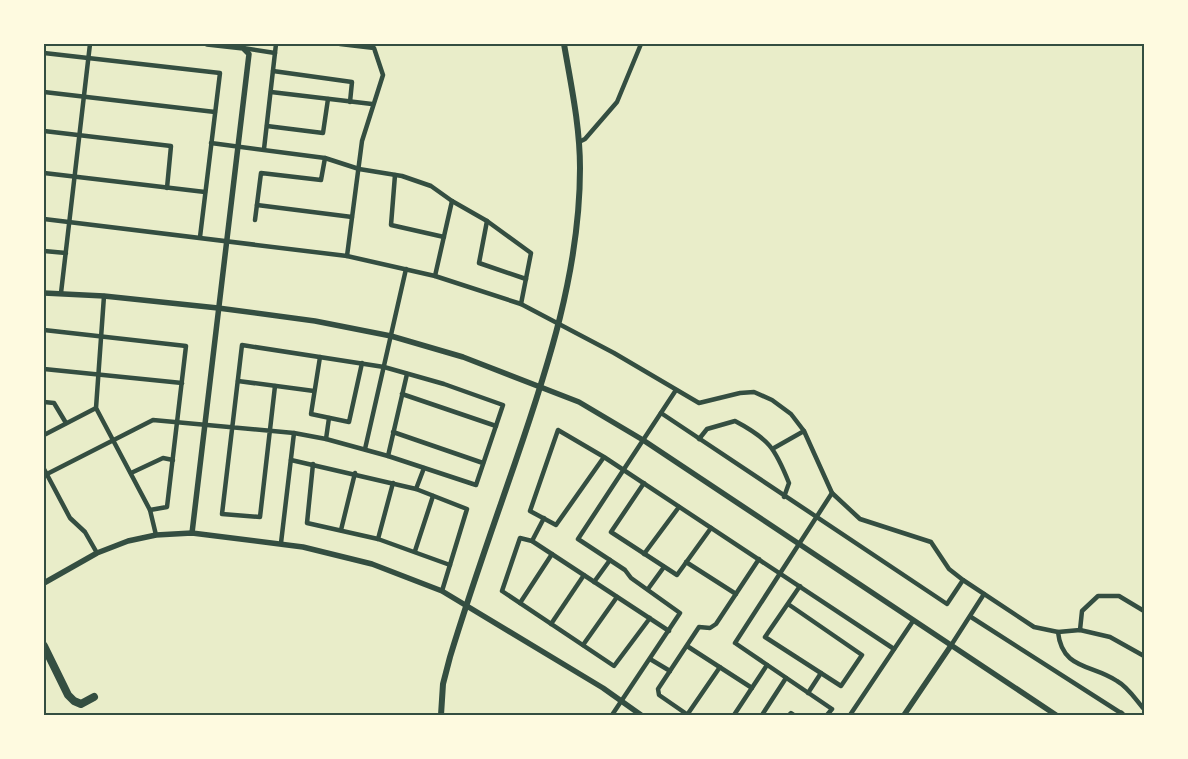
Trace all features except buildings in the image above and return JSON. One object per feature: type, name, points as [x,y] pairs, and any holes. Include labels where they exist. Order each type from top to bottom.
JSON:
[{"type":"highway","points":[[44,646],[71,699],[81,704],[94,697]]},
{"type":"main road","points":[[441,715],[443,684],[466,604],[541,387],[559,324],[572,256],[579,199],[579,142],[564,44]]},
{"type":"street","points":[[62,293],[90,44]]},
{"type":"street","points":[[207,44],[275,53]]},
{"type":"street","points":[[264,149],[276,44]]},
{"type":"street","points":[[340,44],[374,48],[383,75],[372,104],[362,141],[360,169],[347,256]]},
{"type":"street","points":[[579,142],[585,139],[617,102],[641,44]]},
{"type":"street","points":[[192,533],[249,54],[243,48]]},
{"type":"street","points":[[44,53],[220,73],[200,237]]},
{"type":"street","points":[[273,71],[352,82],[350,102]]},
{"type":"street","points":[[44,92],[215,112]]},
{"type":"street","points":[[271,92],[372,104]]},
{"type":"street","points":[[267,126],[323,133],[328,99]]},
{"type":"street","points":[[44,131],[171,146],[167,188]]},
{"type":"street","points":[[211,143],[325,158],[360,169],[395,175],[431,186],[452,201],[487,221],[531,253],[521,304]]},
{"type":"street","points":[[255,220],[261,173],[321,180],[325,158]]},
{"type":"street","points":[[44,173],[205,192]]},
{"type":"street","points":[[395,175],[391,225],[444,237]]},
{"type":"street","points":[[435,276],[452,201]]},
{"type":"street","points":[[257,205],[352,217]]},
{"type":"street","points":[[44,219],[347,256],[435,276],[521,304],[614,353],[699,403],[740,393],[754,392],[772,400],[785,410],[804,431],[832,493],[860,519],[931,542],[949,568],[963,580],[1034,627],[1058,632],[1080,630],[1110,637],[1144,656]]},
{"type":"street","points":[[487,221],[479,263],[526,279]]},
{"type":"street","points":[[44,251],[66,253]]},
{"type":"street","points":[[365,449],[406,269]]},
{"type":"street","points":[[44,293],[104,296],[218,308],[315,321],[391,336],[463,358],[579,402],[643,440],[950,647],[1056,715]]},
{"type":"street","points":[[104,296],[96,408],[150,510],[156,535]]},
{"type":"street","points":[[44,330],[186,346],[167,507],[150,510]]},
{"type":"street","points":[[46,474],[153,420],[232,428],[270,431],[294,433],[326,439],[388,456],[476,485],[503,405],[384,367],[242,345],[238,381],[232,428],[222,514],[260,517],[270,431],[275,386]]},
{"type":"street","points":[[320,357],[311,414],[349,422],[362,363]]},
{"type":"street","points":[[44,369],[182,384]]},
{"type":"street","points":[[388,456],[407,374]]},
{"type":"street","points":[[238,381],[314,391]]},
{"type":"street","points":[[612,715],[680,613],[610,560],[578,539],[676,390]]},
{"type":"street","points":[[402,394],[496,426]]},
{"type":"street","points":[[44,402],[54,403],[66,423]]},
{"type":"street","points":[[44,435],[96,408]]},
{"type":"street","points":[[661,413],[784,497],[947,604],[963,580]]},
{"type":"street","points":[[326,439],[329,418]]},
{"type":"street","points":[[699,439],[707,429],[735,421],[755,433],[774,448],[789,483],[784,497]]},
{"type":"street","points":[[604,457],[556,525],[530,511],[558,430],[604,457],[644,483],[894,649]]},
{"type":"street","points":[[774,448],[804,431]]},
{"type":"street","points":[[393,432],[483,463]]},
{"type":"street","points":[[281,542],[294,433]]},
{"type":"street","points":[[131,473],[162,458],[173,460]]},
{"type":"street","points":[[291,460],[355,473],[416,489],[467,509],[442,591]]},
{"type":"street","points":[[313,464],[307,523],[378,539],[450,565]]},
{"type":"street","points":[[416,489],[424,468]]},
{"type":"street","points":[[44,469],[70,518],[85,532],[97,553]]},
{"type":"street","points":[[341,530],[355,473]]},
{"type":"street","points":[[378,539],[393,483]]},
{"type":"street","points":[[644,483],[611,532],[677,576],[711,528]]},
{"type":"street","points":[[828,715],[832,709],[735,643],[832,493]]},
{"type":"street","points":[[415,551],[433,496]]},
{"type":"street","points":[[644,554],[680,507]]},
{"type":"street","points":[[532,541],[544,518]]},
{"type":"street","points":[[44,583],[97,553],[128,541],[156,535],[192,533],[281,542],[372,564],[442,591],[603,688],[641,715]]},
{"type":"street","points":[[650,618],[614,666],[502,591],[520,538],[532,541],[650,618],[668,631]]},
{"type":"street","points":[[520,603],[552,554]]},
{"type":"street","points":[[720,667],[687,715],[659,695],[658,689],[699,627],[710,628],[716,624],[759,559]]},
{"type":"street","points":[[594,582],[610,560]]},
{"type":"street","points":[[686,562],[736,594]]},
{"type":"street","points":[[648,589],[664,567]]},
{"type":"street","points":[[551,624],[584,576]]},
{"type":"street","points":[[788,604],[862,655],[841,686],[765,637],[800,586]]},
{"type":"street","points":[[904,715],[971,617],[984,594]]},
{"type":"street","points":[[1080,630],[1082,611],[1098,596],[1119,596],[1144,611]]},
{"type":"street","points":[[583,645],[617,597]]},
{"type":"street","points":[[971,617],[1122,715]]},
{"type":"street","points":[[850,715],[913,621]]},
{"type":"street","points":[[1058,632],[1059,645],[1065,655],[1079,665],[1118,681],[1144,710]]},
{"type":"street","points":[[687,646],[752,688]]},
{"type":"street","points":[[650,659],[670,671]]},
{"type":"street","points":[[734,715],[767,665]]},
{"type":"street","points":[[808,693],[821,673]]},
{"type":"street","points":[[762,715],[786,678]]},
{"type":"street","points":[[789,715],[791,713],[794,715]]}]
